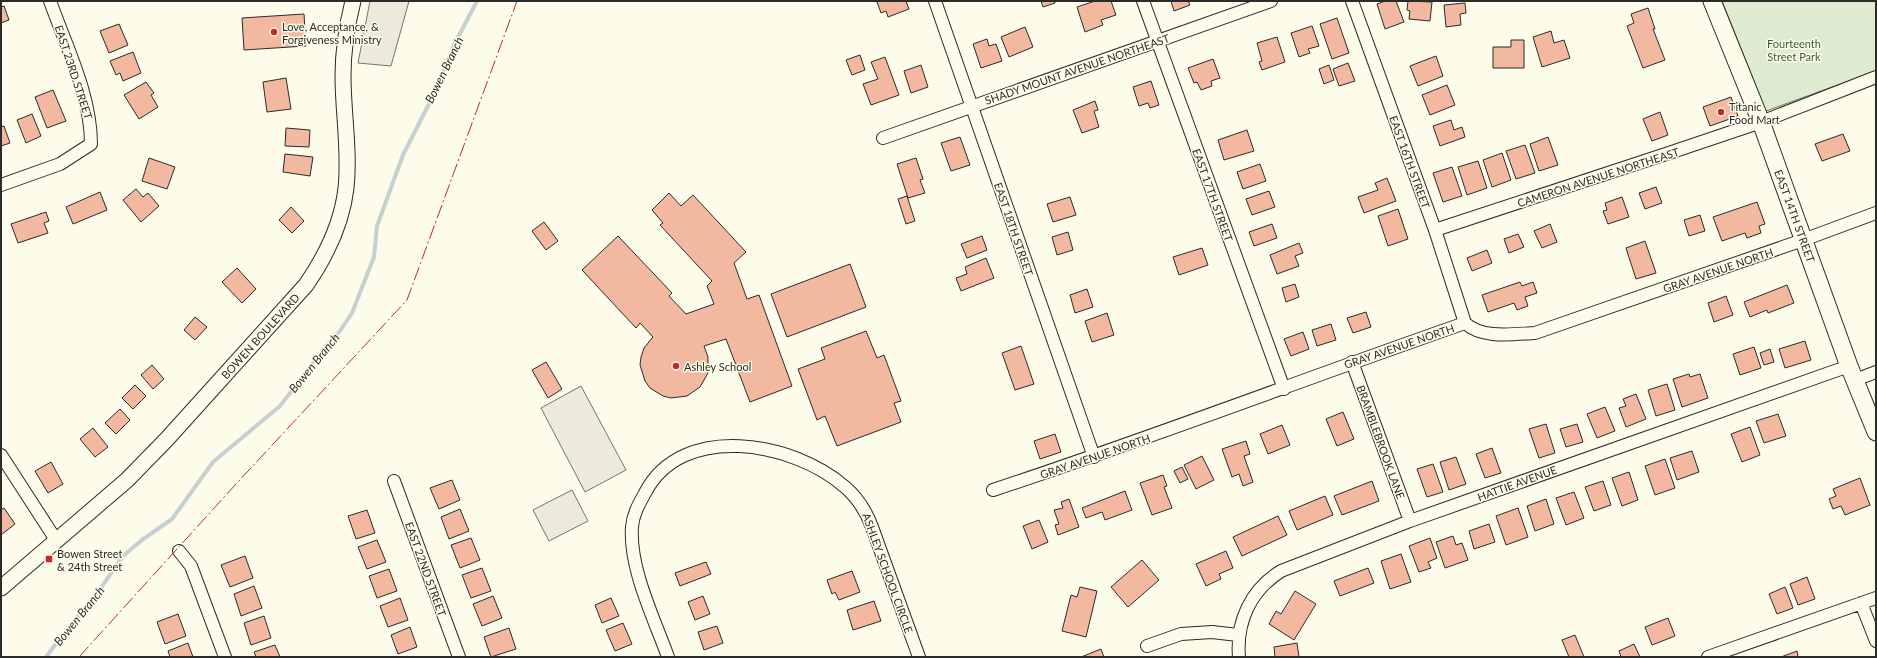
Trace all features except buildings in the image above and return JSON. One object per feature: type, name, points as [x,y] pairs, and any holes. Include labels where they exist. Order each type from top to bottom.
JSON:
[{"type":"main road","name":"EAST 14TH STREET","points":[[1712,1],[1761,122],[1852,373],[1876,432]]},
{"type":"street","name":"EAST 23RD STREET","points":[[1,185],[60,164],[91,144],[91,123],[84,97],[50,1]]},
{"type":"street","name":"BOWEN BOULEVARD","points":[[1,588],[127,480],[167,439],[301,290],[319,266],[336,231],[343,208],[346,188],[347,150],[343,75],[346,34],[353,1]]},
{"type":"street","name":"EAST 18TH STREET","points":[[935,1],[1094,457]]},
{"type":"street","name":"EAST 17TH STREET","points":[[1143,1],[1284,389]]},
{"type":"street","name":"SHADY MOUNT AVENUE NORTHEAST","points":[[883,138],[1271,1]]},
{"type":"street","name":"EAST 16TH STREET","points":[[1352,1],[1435,230],[1464,323]]},
{"type":"street","name":"CAMERON AVENUE NORTHEAST","points":[[1435,230],[1761,122],[1876,77]]},
{"type":"street","name":"GRAY AVENUE NORTH","points":[[993,490],[1094,457],[1284,389],[1352,362],[1464,323],[1470,329],[1496,334],[1535,333],[1803,240],[1876,213]]},
{"type":"street","name":"BRAMBLEBROOK LANE","points":[[1352,362],[1410,522]]},
{"type":"street","name":"HATTIE AVENUE","points":[[1239,657],[1238,635],[1247,609],[1260,588],[1270,578],[1281,571],[1410,522],[1852,373],[1876,372]]},
{"type":"street","name":"ASHLEY SCHOOL CIRCLE","points":[[668,657],[638,575],[634,559],[632,542],[635,513],[656,475],[674,461],[700,450],[727,446],[764,450],[796,458],[833,478],[845,487],[859,501],[872,526],[919,657]]},
{"type":"street","points":[[1,455],[56,540]]},
{"type":"street","name":"EAST 22ND STREET","points":[[394,481],[459,657]]},
{"type":"street","points":[[179,551],[191,566],[225,657]]},
{"type":"street","points":[[1708,657],[1876,598]]},
{"type":"street","points":[[1861,603],[1876,641]]},
{"type":"street","points":[[1147,646],[1182,634],[1212,632],[1238,635]]},
{"type":"green space","name":"Fourteenth Street Park","points":[[1722,1],[1876,1],[1876,71],[1766,111]]},
{"type":"shaded area","points":[[370,1],[409,1],[391,66],[358,63]]},
{"type":"shaded area","points":[[581,386],[626,470],[585,492],[541,408]]},
{"type":"shaded area","points":[[572,490],[588,521],[549,541],[533,510]]},
{"type":"waterway","name":"Bowen Branch","points":[[46,657],[71,624],[89,605],[123,556],[142,540],[172,519],[213,462],[280,406],[326,346],[340,331],[352,313],[374,257],[377,226],[403,155],[435,92],[454,45],[477,1]]},
{"type":"power","points":[[79,657],[236,484],[407,300],[517,1]]},
{"type":"place","name":"Love, Acceptance, & Forgiveness Ministry","points":[[274,32]]},
{"type":"place","name":"Titanic Food Mart","points":[[1721,112]]},
{"type":"place","name":"Ashley School","points":[[676,366]]},
{"type":"place","name":"Bowen Street & 24th Street","points":[[49,559]]}]
